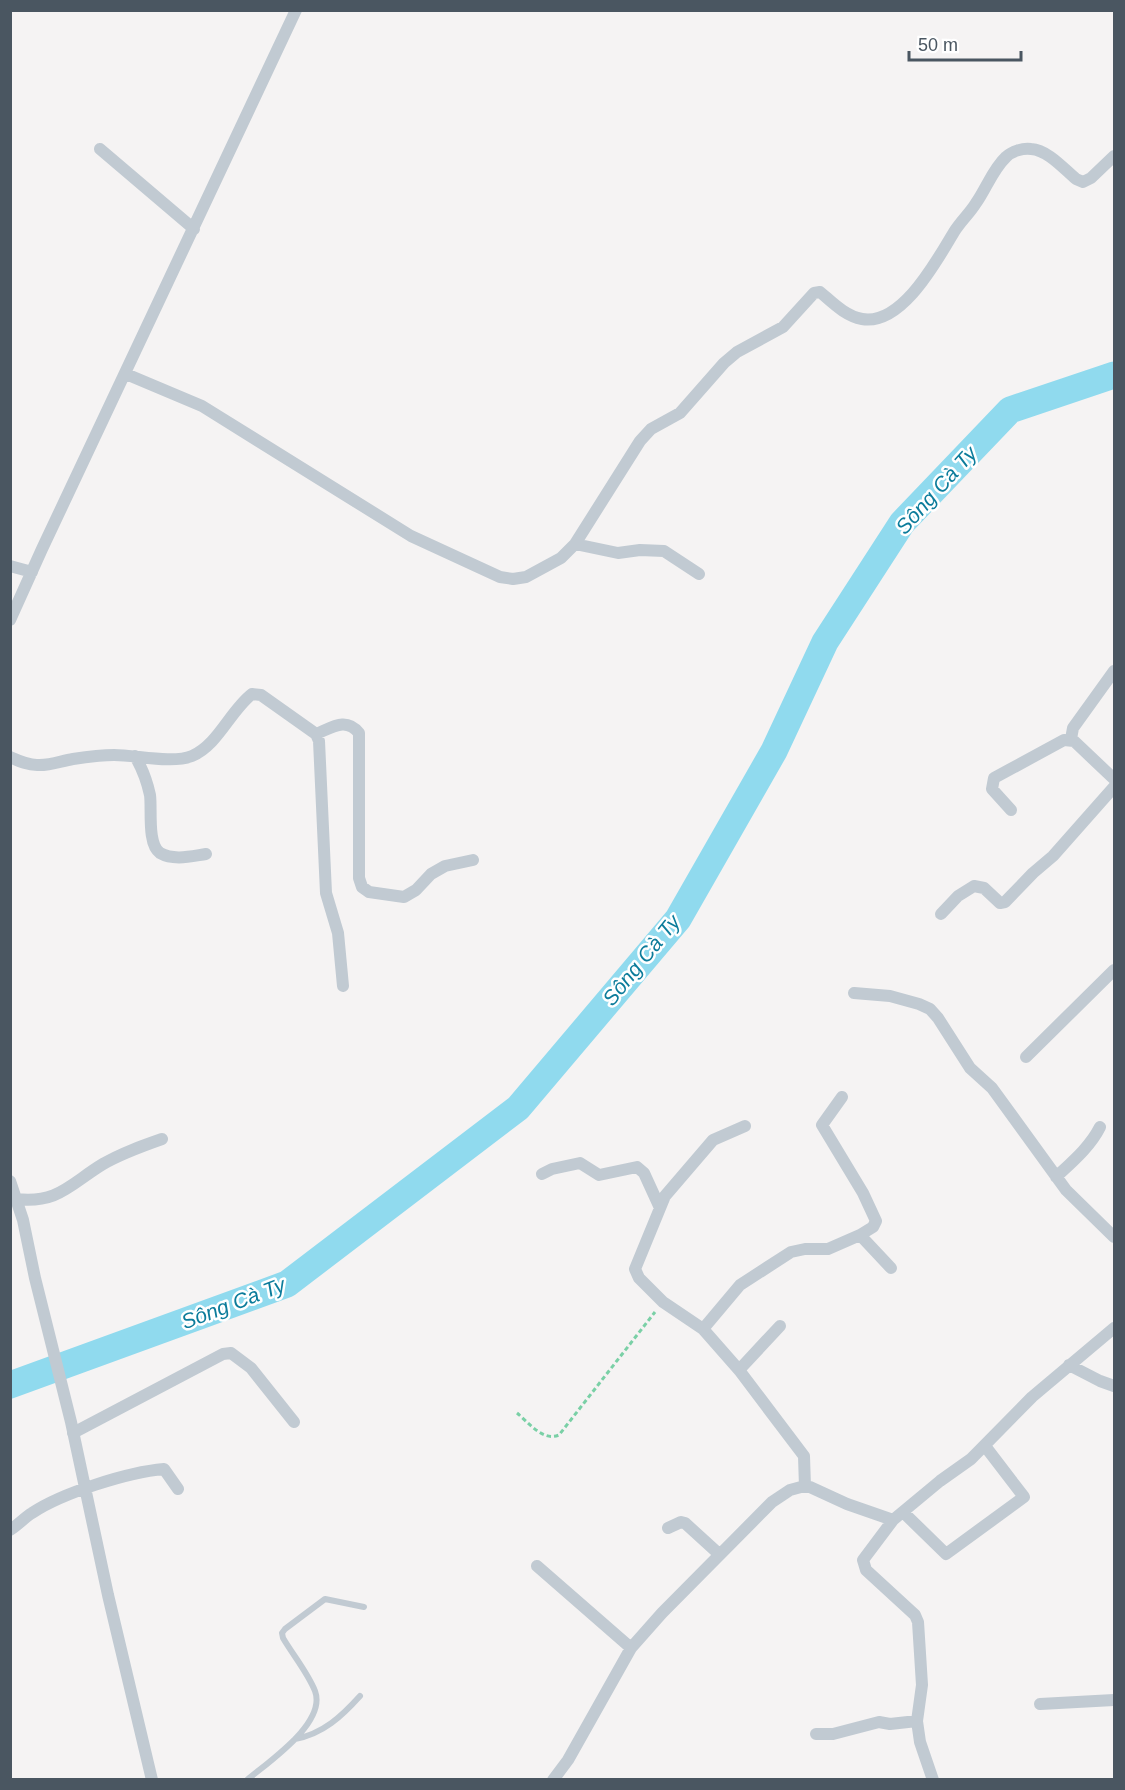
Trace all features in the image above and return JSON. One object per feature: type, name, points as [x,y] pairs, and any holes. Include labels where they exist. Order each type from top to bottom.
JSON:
[{"type":"street","points":[[10,620],[296,10]]},
{"type":"street","points":[[100,149],[194,229]]},
{"type":"street","points":[[126,374],[202,406],[411,536],[500,577],[513,579],[526,577],[553,563],[576,544],[640,441],[651,429],[680,413],[724,363],[742,349],[783,327],[814,293],[820,292],[853,316],[863,319],[880,317],[901,303],[931,271],[955,230],[1007,156],[1021,149],[1039,150],[1083,182],[1091,178],[1114,156]]},
{"type":"street","points":[[576,544],[618,553],[640,550],[664,551],[699,574]]},
{"type":"street","points":[[10,566],[32,572]]},
{"type":"street","points":[[1071,739],[1072,728],[1114,671]]},
{"type":"street","points":[[10,757],[26,764],[44,766],[93,756],[178,759],[191,757],[214,738],[245,699],[256,693],[261,695],[316,734],[319,741],[326,893],[338,933],[343,986]]},
{"type":"street","points":[[316,734],[343,724],[353,726],[359,733],[359,878],[362,886],[369,892],[404,897],[416,890],[431,874],[446,866],[473,860]]},
{"type":"street","points":[[1011,810],[992,789],[994,778],[1064,740],[1071,739],[1078,743],[1114,779]]},
{"type":"street","points":[[135,756],[150,794],[152,834],[157,849],[168,856],[180,858],[206,854]]},
{"type":"street","points":[[941,914],[958,896],[974,886],[984,888],[1000,903],[1005,902],[1053,856],[1114,787]]},
{"type":"street","points":[[1026,1057],[1114,970]]},
{"type":"street","points":[[854,993],[890,996],[930,1009],[970,1068],[992,1088],[1066,1190],[1114,1237]]},
{"type":"street","points":[[703,1329],[740,1285],[791,1252],[805,1249],[828,1249],[873,1227],[876,1221],[859,1185],[822,1125],[842,1096]]},
{"type":"street","points":[[746,1126],[713,1140],[665,1196],[635,1269],[639,1278],[663,1302],[703,1329],[739,1370],[804,1456],[805,1487]]},
{"type":"street","points":[[1056,1177],[1090,1144],[1100,1127]]},
{"type":"street","points":[[14,1198],[46,1199],[57,1195],[125,1152],[162,1139]]},
{"type":"street","points":[[542,1174],[574,1163],[585,1165],[599,1175],[637,1167],[644,1173],[660,1208]]},
{"type":"street","points":[[10,1181],[23,1220],[152,1779]]},
{"type":"street","points":[[860,1235],[891,1268]]},
{"type":"street","points":[[739,1370],[780,1326]]},
{"type":"street","points":[[933,1779],[920,1742],[917,1721],[922,1685],[918,1622],[915,1615],[866,1570],[863,1560],[893,1520],[985,1446],[1032,1397],[1114,1328]]},
{"type":"street","points":[[72,1428],[223,1354],[231,1353],[251,1368],[294,1422]]},
{"type":"street","points":[[1069,1365],[1114,1386]]},
{"type":"street","points":[[903,1512],[946,1554],[1024,1497],[985,1446]]},
{"type":"street","points":[[10,1530],[44,1506],[86,1489],[137,1474],[164,1469],[178,1489]]},
{"type":"street","points":[[553,1779],[568,1760],[632,1648],[662,1613],[772,1502],[790,1490],[805,1487],[820,1490],[847,1504],[893,1520]]},
{"type":"street","points":[[668,1528],[681,1522],[685,1523],[719,1554]]},
{"type":"street","points":[[537,1566],[632,1648]]},
{"type":"street","points":[[1040,1704],[1114,1700]]},
{"type":"street","points":[[816,1734],[833,1734],[879,1722],[890,1724],[917,1721]]},
{"type":"lane","points":[[247,1779],[294,1739],[315,1714],[315,1691],[282,1633],[325,1599],[364,1607]]},
{"type":"lane","points":[[294,1739],[318,1733],[346,1712],[360,1695]]},
{"type":"path","points":[[516,1413],[543,1435],[554,1437],[559,1435],[663,1302]]},
{"type":"waterway","name":"Sông Cà Ty","points":[[10,1385],[287,1284],[518,1108],[678,919],[774,751],[825,642],[902,523],[1010,410],[1114,375]]}]
